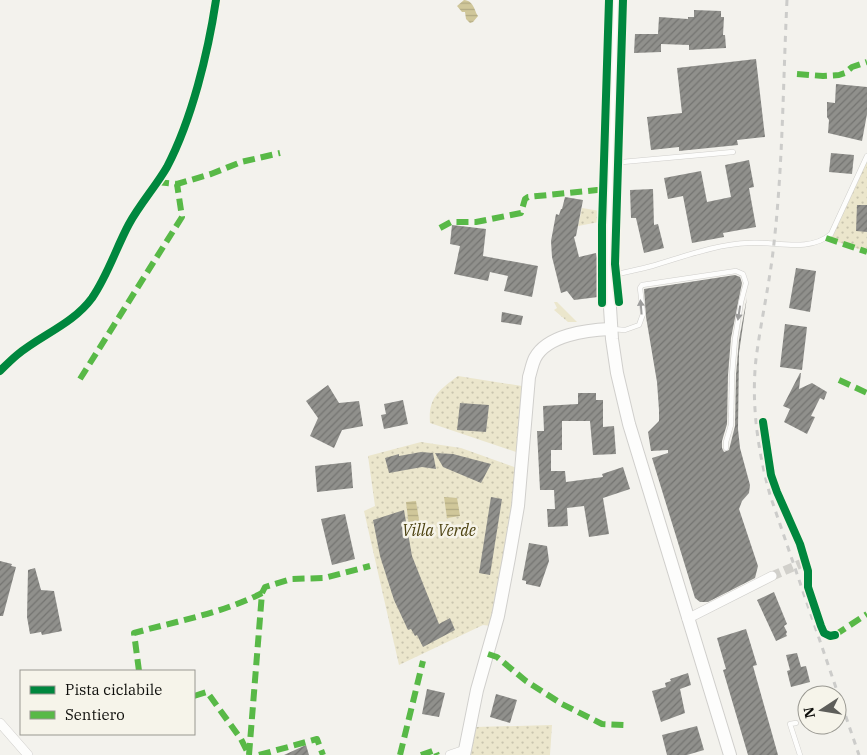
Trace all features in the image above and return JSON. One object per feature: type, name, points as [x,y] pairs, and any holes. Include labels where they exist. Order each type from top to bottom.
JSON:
[{"type":"main road","points":[[617,0],[610,164],[608,276],[610,329],[617,373],[629,424],[730,755]]},
{"type":"main road","points":[[464,752],[477,690],[498,616],[509,558],[518,506],[529,377],[535,358],[547,344],[569,335],[610,329]]},
{"type":"street","points":[[0,371],[17,354],[54,332],[75,315],[91,298],[114,258],[129,223],[167,166],[182,134],[200,75],[211,31],[216,0]]},
{"type":"street","points":[[763,422],[772,475],[777,492],[800,544]]},
{"type":"street","points":[[808,570],[808,587],[821,626],[824,632],[830,636],[835,635]]},
{"type":"street","points":[[687,619],[772,576]]},
{"type":"street","points":[[0,722],[28,755]]},
{"type":"street","points":[[450,755],[464,752]]},
{"type":"lane","points":[[610,164],[733,152]]},
{"type":"lane","points":[[608,276],[649,267],[731,244],[768,243],[801,245],[814,243],[826,238],[831,234],[867,156]]},
{"type":"lane","points":[[610,329],[625,330],[639,325],[643,314],[640,288],[642,285],[736,271],[743,274],[746,283],[735,338],[731,424],[726,448]]},
{"type":"lane","points":[[796,723],[790,724],[800,755]]},
{"type":"green space","points":[[867,157],[867,252],[826,238],[831,234]]},
{"type":"green space","points":[[582,208],[600,211],[599,222],[578,226]]},
{"type":"green space","points":[[554,302],[557,302],[577,322],[568,322],[554,310],[557,308]]},
{"type":"green space","points":[[458,376],[528,387],[522,454],[430,423],[431,407],[436,395]]},
{"type":"green space","name":"Villa Verde","points":[[421,442],[461,448],[517,468],[513,505],[491,626],[483,625],[399,665],[364,511],[375,506],[368,456]]},
{"type":"green space","points":[[552,725],[550,755],[470,755],[475,727]]},
{"type":"shaded area","points":[[464,0],[472,4],[478,16],[470,23],[466,19],[465,12],[462,12],[457,6]]},
{"type":"shaded area","points":[[444,497],[457,498],[460,516],[447,518]]},
{"type":"shaded area","points":[[416,501],[421,533],[410,534],[406,502]]},
{"type":"building","points":[[694,10],[721,11],[721,17],[724,17],[723,35],[725,35],[726,48],[689,50],[689,45],[661,44],[661,52],[634,53],[635,34],[658,34],[659,17],[688,19],[688,17],[694,17]]},
{"type":"building","points":[[756,59],[765,137],[737,140],[738,145],[679,151],[679,147],[651,150],[647,117],[682,113],[677,68]]},
{"type":"building","points":[[836,84],[867,87],[867,114],[862,141],[828,133],[827,102],[835,103]]},
{"type":"building","points":[[831,153],[854,155],[852,174],[829,172]]},
{"type":"building","points":[[749,160],[754,187],[749,188],[756,227],[723,233],[724,237],[692,243],[683,196],[668,199],[664,178],[701,171],[707,202],[731,197],[725,165]]},
{"type":"building","points":[[653,189],[654,225],[658,224],[664,248],[644,253],[636,218],[631,218],[630,190]]},
{"type":"building","points":[[565,197],[583,200],[576,236],[574,237],[579,257],[596,253],[600,270],[598,297],[574,300],[567,291],[561,293],[552,257],[551,241],[556,214],[559,215]]},
{"type":"building","points":[[857,205],[867,205],[867,232],[856,231]]},
{"type":"building","points":[[452,225],[486,229],[483,256],[538,266],[532,297],[504,291],[508,276],[490,272],[488,281],[454,274],[460,246],[450,244]]},
{"type":"building","points":[[796,268],[816,271],[810,312],[789,308]]},
{"type":"building","points":[[735,275],[740,277],[742,283],[731,338],[727,424],[722,448],[724,452],[729,450],[735,426],[739,340],[747,297],[739,353],[738,429],[740,448],[750,485],[749,493],[742,501],[739,509],[758,566],[755,578],[708,602],[700,602],[695,598],[652,458],[668,453],[668,450],[651,451],[648,432],[659,421],[659,410],[644,289]]},
{"type":"building","points":[[502,312],[523,316],[521,325],[501,322]]},
{"type":"building","points":[[785,324],[807,327],[802,370],[780,367]]},
{"type":"building","points":[[800,373],[799,389],[812,383],[827,392],[824,400],[820,398],[811,416],[815,417],[807,434],[784,422],[790,409],[783,406]]},
{"type":"building","points":[[328,385],[339,403],[359,401],[363,426],[342,430],[334,448],[310,436],[318,418],[306,401]]},
{"type":"building","points":[[578,393],[596,393],[596,400],[603,400],[603,427],[614,426],[616,454],[593,455],[590,421],[562,421],[562,450],[551,450],[551,471],[565,471],[566,482],[603,477],[602,474],[623,467],[630,489],[603,498],[609,534],[589,537],[584,506],[567,508],[568,526],[548,527],[547,509],[555,509],[554,490],[540,490],[537,431],[544,431],[543,406],[578,404]]},
{"type":"building","points":[[403,400],[408,424],[384,429],[381,415],[386,414],[384,404]]},
{"type":"building","points":[[460,403],[489,405],[486,432],[457,430]]},
{"type":"building","points":[[421,452],[433,453],[436,469],[422,467],[389,473],[385,458],[399,454],[399,456]]},
{"type":"building","points":[[435,453],[453,454],[491,464],[481,483],[443,467]]},
{"type":"building","points":[[351,462],[353,488],[317,492],[315,466]]},
{"type":"building","points":[[491,497],[502,499],[490,575],[479,573]]},
{"type":"building","points":[[404,510],[412,556],[439,624],[450,618],[455,630],[423,647],[417,635],[415,636],[411,629],[408,630],[394,600],[380,556],[373,520]]},
{"type":"building","points":[[345,514],[355,559],[332,565],[321,519]]},
{"type":"building","points":[[529,543],[547,546],[549,561],[540,587],[526,584],[526,581],[522,580]]},
{"type":"building","points":[[0,561],[16,567],[3,616],[0,616]]},
{"type":"building","points":[[35,568],[41,590],[54,591],[62,631],[42,635],[41,632],[30,634],[27,617],[28,570]]},
{"type":"building","points":[[774,592],[787,624],[784,626],[787,636],[776,641],[757,600]]},
{"type":"building","points":[[746,629],[757,665],[753,666],[778,755],[748,755],[723,670],[726,669],[717,638]]},
{"type":"building","points":[[797,653],[801,667],[806,666],[810,682],[791,687],[787,671],[790,670],[786,655]]},
{"type":"building","points":[[688,673],[691,685],[680,689],[685,713],[661,722],[652,691],[666,687],[665,683],[671,681],[670,679]]},
{"type":"building","points":[[427,689],[445,693],[439,717],[422,714]]},
{"type":"building","points":[[496,694],[517,700],[510,723],[490,717]]},
{"type":"building","points":[[697,726],[704,750],[687,755],[667,755],[662,735]]},
{"type":"building","points":[[306,745],[309,755],[284,755]]},
{"type":"tunnel","points":[[800,544],[806,565]]},
{"type":"tunnel","points":[[772,576],[805,562]]},
{"type":"railway","points":[[787,0],[777,213],[756,359],[755,411],[762,462],[770,495],[859,755]]},
{"type":"marked path","points":[[797,74],[839,75],[852,67],[867,62]]},
{"type":"marked path","points":[[157,182],[177,184],[211,174],[241,162],[280,153]]},
{"type":"marked path","points":[[80,379],[182,217],[177,184]]},
{"type":"marked path","points":[[440,228],[451,222],[476,222],[521,213],[525,199],[528,197],[597,190],[597,199]]},
{"type":"marked path","points":[[826,238],[867,252]]},
{"type":"marked path","points":[[839,380],[867,393]]},
{"type":"marked path","points":[[249,755],[262,593],[265,587],[291,579],[324,578],[370,566]]},
{"type":"marked path","points":[[139,670],[134,633],[200,616],[232,606],[262,593]]},
{"type":"marked path","points":[[835,635],[867,614]]},
{"type":"marked path","points":[[488,654],[497,657],[526,681],[562,704],[602,724],[625,725]]},
{"type":"marked path","points":[[400,755],[423,661]]},
{"type":"marked path","points":[[195,696],[207,692],[241,739],[249,755]]},
{"type":"marked path","points":[[259,755],[317,739],[323,755]]},
{"type":"marked path","points":[[421,755],[435,750],[437,755]]},
{"type":"cycle path","points":[[0,371],[26,348],[76,315],[98,289],[129,224],[163,174],[176,148],[198,85],[216,0]]},
{"type":"cycle path","points":[[602,303],[602,225],[609,0]]},
{"type":"cycle path","points":[[619,302],[615,264],[623,0]]},
{"type":"cycle path","points":[[763,422],[771,475],[800,544],[808,571],[808,587],[821,626],[824,633],[830,636],[835,635]]}]
